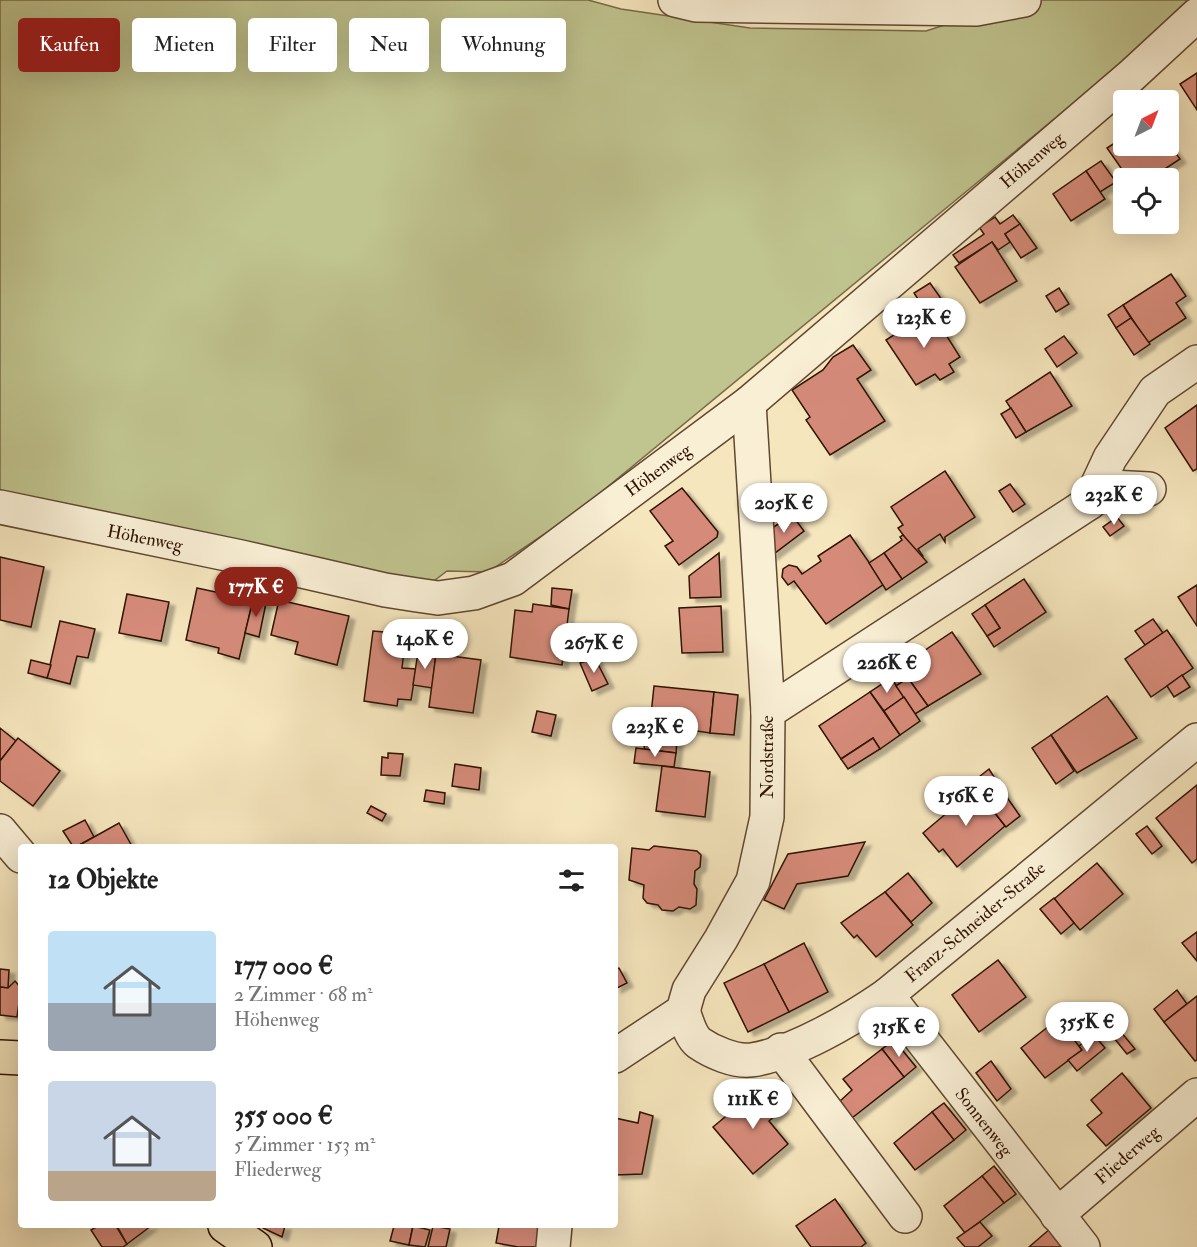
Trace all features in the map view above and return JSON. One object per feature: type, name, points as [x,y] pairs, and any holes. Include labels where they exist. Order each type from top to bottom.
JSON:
[{"type":"main road","points":[[0,1057],[18,1058]]},
{"type":"main road","points":[[228,1228],[255,1247]]},
{"type":"street","points":[[675,0],[696,5],[976,9],[1024,0]]},
{"type":"street","name":"Höhenweg","points":[[0,507],[242,557],[385,590],[438,598],[474,593],[513,579],[749,403],[1131,76],[1197,15]]},
{"type":"street","points":[[1089,503],[1110,458],[1155,391],[1197,362]]},
{"type":"street","name":"Nordstraße","points":[[683,1011],[689,990],[722,939],[753,881],[767,817],[768,712],[749,403]]},
{"type":"street","points":[[768,712],[1089,503],[1110,487],[1149,489]]},
{"type":"street","name":"Franz-Schneider-Straße","points":[[683,1011],[691,1034],[699,1043],[735,1059],[751,1060],[809,1040],[887,995],[1197,740]]},
{"type":"street","points":[[0,831],[18,852]]},
{"type":"street","name":"Sonnenweg","points":[[887,995],[1083,1247]]},
{"type":"street","points":[[618,1054],[683,1011]]},
{"type":"street","points":[[781,1050],[905,1216]]},
{"type":"street","name":"Fliederweg","points":[[1057,1215],[1197,1095]]},
{"type":"street","points":[[553,1247],[555,1228]]},
{"type":"green space","points":[[0,0],[588,0],[621,9],[750,28],[926,31],[976,15],[1017,9],[1041,0],[1193,0],[1115,69],[577,512],[488,572],[447,571],[430,584],[0,494]]},
{"type":"building","points":[[1197,73],[1197,110],[1180,84]]},
{"type":"building","points":[[1113,144],[1113,156],[1178,156],[1180,159],[1166,168],[1121,168],[1107,148]]},
{"type":"building","points":[[1101,161],[1113,178],[1113,184],[1100,192],[1086,171]]},
{"type":"building","points":[[1086,171],[1105,199],[1071,221],[1053,194]]},
{"type":"building","points":[[1013,215],[1020,224],[1005,234],[1010,242],[998,250],[992,242],[959,263],[953,255],[984,234],[979,227],[995,217],[1000,224]]},
{"type":"building","points":[[1020,224],[1037,248],[1021,258],[1005,234]]},
{"type":"building","points":[[992,242],[1017,281],[980,303],[955,267]]},
{"type":"building","points":[[1171,274],[1186,296],[1176,303],[1186,318],[1148,343],[1123,305]]},
{"type":"building","points":[[930,283],[942,300],[927,313],[914,293]]},
{"type":"building","points":[[1059,288],[1069,304],[1056,312],[1046,296]]},
{"type":"building","points":[[940,301],[955,324],[944,331],[928,309]]},
{"type":"building","points":[[922,304],[927,313],[902,329],[897,321]]},
{"type":"building","points":[[1123,305],[1131,318],[1116,328],[1108,315]]},
{"type":"building","points":[[931,311],[960,357],[949,364],[954,372],[940,380],[935,374],[916,385],[886,340]]},
{"type":"building","points":[[1131,318],[1150,344],[1134,355],[1116,328]]},
{"type":"building","points":[[1064,336],[1077,353],[1057,367],[1045,349]]},
{"type":"building","points":[[853,345],[871,370],[857,379],[885,421],[830,455],[806,420],[810,417],[792,390],[823,370],[833,357]]},
{"type":"building","points":[[1050,372],[1072,406],[1026,432],[1006,401]]},
{"type":"building","points":[[1197,405],[1197,469],[1193,471],[1165,428]]},
{"type":"building","points":[[1011,408],[1026,432],[1016,438],[1001,414]]},
{"type":"building","points":[[945,471],[975,517],[945,537],[945,542],[940,534],[918,549],[923,556],[920,558],[898,528],[903,525],[891,507]]},
{"type":"building","points":[[1010,484],[1025,504],[1013,512],[999,491]]},
{"type":"building","points":[[682,488],[718,532],[717,537],[679,565],[665,546],[673,541],[650,511]]},
{"type":"building","points":[[792,515],[804,531],[771,556],[769,530]]},
{"type":"building","points":[[1117,517],[1124,526],[1110,536],[1103,527]]},
{"type":"building","points":[[850,535],[884,584],[826,624],[794,581],[788,585],[782,577],[783,569],[789,565],[797,567],[802,574],[821,561],[818,556]]},
{"type":"building","points":[[903,535],[927,562],[902,579],[884,553],[902,540],[900,537]]},
{"type":"building","points":[[719,553],[721,597],[690,598],[689,576]]},
{"type":"building","points":[[884,553],[902,579],[886,590],[869,563]]},
{"type":"building","points":[[0,557],[44,567],[31,627],[0,620]]},
{"type":"building","points":[[1024,579],[1046,612],[994,647],[987,636],[1000,628],[985,605]]},
{"type":"building","points":[[1197,585],[1197,626],[1178,597]]},
{"type":"building","points":[[197,588],[253,600],[239,659],[218,653],[219,648],[186,640]]},
{"type":"building","points":[[552,588],[572,590],[569,609],[551,605]]},
{"type":"building","points":[[127,594],[169,602],[161,641],[119,633]]},
{"type":"building","points":[[253,600],[266,603],[259,637],[245,633]]},
{"type":"building","points":[[279,600],[349,616],[337,665],[295,654],[298,642],[271,635]]},
{"type":"building","points":[[533,604],[569,609],[562,665],[510,657],[515,610],[532,612]]},
{"type":"building","points":[[985,605],[1000,628],[987,636],[972,614]]},
{"type":"building","points":[[721,606],[723,652],[682,653],[679,608]]},
{"type":"building","points":[[1153,619],[1163,633],[1145,645],[1135,631]]},
{"type":"building","points":[[60,621],[95,629],[88,658],[77,656],[70,684],[47,678]]},
{"type":"building","points":[[1167,630],[1193,668],[1151,697],[1125,659]]},
{"type":"building","points":[[373,631],[406,634],[402,668],[416,669],[411,700],[398,699],[397,706],[364,701]]},
{"type":"building","points":[[952,632],[981,674],[928,706],[900,667]]},
{"type":"building","points":[[418,652],[436,654],[432,688],[413,685]]},
{"type":"building","points":[[436,654],[481,660],[473,713],[429,707]]},
{"type":"building","points":[[595,658],[608,684],[592,691],[580,663]]},
{"type":"building","points":[[31,660],[51,665],[47,678],[28,673]]},
{"type":"building","points":[[899,665],[908,678],[896,686],[888,673]]},
{"type":"building","points":[[1182,675],[1190,687],[1174,697],[1167,686]]},
{"type":"building","points":[[891,678],[904,697],[884,711],[870,692]]},
{"type":"building","points":[[908,678],[928,706],[915,714],[896,686]]},
{"type":"building","points":[[654,686],[714,692],[710,733],[650,724]]},
{"type":"building","points":[[714,692],[738,695],[734,735],[710,733]]},
{"type":"building","points":[[870,692],[900,735],[880,749],[873,738],[841,759],[819,726]]},
{"type":"building","points":[[1107,696],[1137,738],[1077,773],[1051,735]]},
{"type":"building","points":[[904,697],[920,721],[900,735],[884,711]]},
{"type":"building","points":[[537,711],[556,715],[551,736],[532,732]]},
{"type":"building","points":[[650,724],[674,726],[675,730],[678,729],[676,753],[644,749],[646,729],[649,729]]},
{"type":"building","points":[[0,728],[16,741],[0,761]]},
{"type":"building","points":[[1051,735],[1074,771],[1056,784],[1032,748]]},
{"type":"building","points":[[18,738],[60,771],[33,806],[0,781],[0,761]]},
{"type":"building","points":[[873,738],[880,749],[848,769],[841,759]]},
{"type":"building","points":[[636,748],[676,753],[674,767],[634,763]]},
{"type":"building","points":[[388,753],[403,754],[400,776],[381,775],[382,757],[388,758]]},
{"type":"building","points":[[455,764],[481,768],[479,790],[452,786]]},
{"type":"building","points":[[662,766],[710,772],[705,817],[656,811]]},
{"type":"building","points":[[989,769],[1006,796],[996,804],[975,780]]},
{"type":"building","points":[[980,785],[996,804],[991,808],[1005,826],[957,867],[943,849],[939,852],[923,833]]},
{"type":"building","points":[[1197,785],[1197,859],[1192,863],[1156,818]]},
{"type":"building","points":[[426,790],[445,793],[444,804],[424,801]]},
{"type":"building","points":[[1006,796],[1020,816],[1006,827],[991,808]]},
{"type":"building","points":[[371,806],[386,814],[382,821],[367,813]]},
{"type":"building","points":[[85,820],[94,837],[81,844],[71,844],[63,831]]},
{"type":"building","points":[[119,823],[131,844],[81,844]]},
{"type":"building","points":[[1147,826],[1162,846],[1152,854],[1136,834]]},
{"type":"building","points":[[865,842],[848,876],[797,884],[784,909],[764,900],[788,854]]},
{"type":"building","points":[[654,846],[697,851],[701,855],[700,867],[695,871],[696,905],[690,909],[679,907],[673,911],[662,910],[658,905],[647,903],[643,898],[644,885],[629,880],[632,848],[649,850]]},
{"type":"building","points":[[1097,863],[1123,894],[1080,930],[1054,899]]},
{"type":"building","points":[[908,873],[932,903],[911,922],[885,892]]},
{"type":"building","points":[[885,892],[913,925],[876,957],[857,935],[854,938],[841,923]]},
{"type":"building","points":[[1054,898],[1074,923],[1061,934],[1040,909]]},
{"type":"building","points":[[1197,932],[1197,961],[1182,943]]},
{"type":"building","points":[[804,943],[828,992],[789,1012],[764,964]]},
{"type":"building","points":[[998,960],[1026,997],[979,1032],[952,995]]},
{"type":"building","points":[[764,964],[789,1012],[748,1032],[724,983]]},
{"type":"building","points":[[618,968],[627,983],[618,988]]},
{"type":"building","points":[[0,969],[9,970],[8,988],[0,987]]},
{"type":"building","points":[[15,981],[18,984],[17,1017],[0,1015],[0,987],[8,988]]},
{"type":"building","points":[[1177,990],[1187,1004],[1164,1022],[1154,1009]]},
{"type":"building","points":[[1197,996],[1197,1060],[1195,1061],[1164,1022]]},
{"type":"building","points":[[1058,1019],[1082,1050],[1045,1078],[1021,1048]]},
{"type":"building","points":[[1121,1032],[1135,1049],[1127,1054],[1114,1038]]},
{"type":"building","points":[[1094,1035],[1105,1048],[1077,1071],[1068,1060],[1082,1050],[1079,1046]]},
{"type":"building","points":[[894,1040],[916,1067],[904,1077],[882,1049]]},
{"type":"building","points":[[882,1049],[904,1077],[852,1118],[839,1102],[852,1090],[843,1079]]},
{"type":"building","points":[[991,1061],[1011,1089],[997,1101],[976,1073]]},
{"type":"building","points":[[1122,1073],[1151,1108],[1106,1146],[1087,1125],[1102,1113],[1091,1100]]},
{"type":"building","points":[[762,1086],[783,1109],[769,1121],[788,1144],[753,1174],[713,1127]]},
{"type":"building","points":[[944,1103],[966,1130],[954,1140],[932,1112]]},
{"type":"building","points":[[640,1112],[653,1116],[642,1174],[618,1175],[618,1119],[638,1123]]},
{"type":"building","points":[[932,1112],[954,1140],[915,1170],[894,1143]]},
{"type":"building","points":[[994,1166],[1016,1194],[1004,1203],[982,1176]]},
{"type":"building","points":[[982,1176],[1004,1203],[965,1233],[944,1206]]},
{"type":"building","points":[[835,1199],[866,1243],[861,1247],[811,1247],[796,1226]]},
{"type":"building","points":[[980,1222],[992,1236],[978,1247],[965,1247],[957,1238]]},
{"type":"building","points":[[117,1228],[127,1244],[123,1247],[102,1247],[91,1230]]},
{"type":"building","points":[[118,1228],[148,1228],[127,1244]]},
{"type":"building","points":[[263,1228],[284,1228],[282,1237]]},
{"type":"building","points":[[393,1228],[413,1228],[409,1245],[390,1241]]},
{"type":"building","points":[[413,1228],[430,1230],[425,1247],[409,1245]]},
{"type":"building","points":[[433,1228],[450,1229],[446,1247],[428,1247]]},
{"type":"building","points":[[499,1228],[548,1228],[545,1247],[518,1247],[496,1243]]},
{"type":"building","points":[[1051,1228],[1066,1247],[1029,1247]]}]
